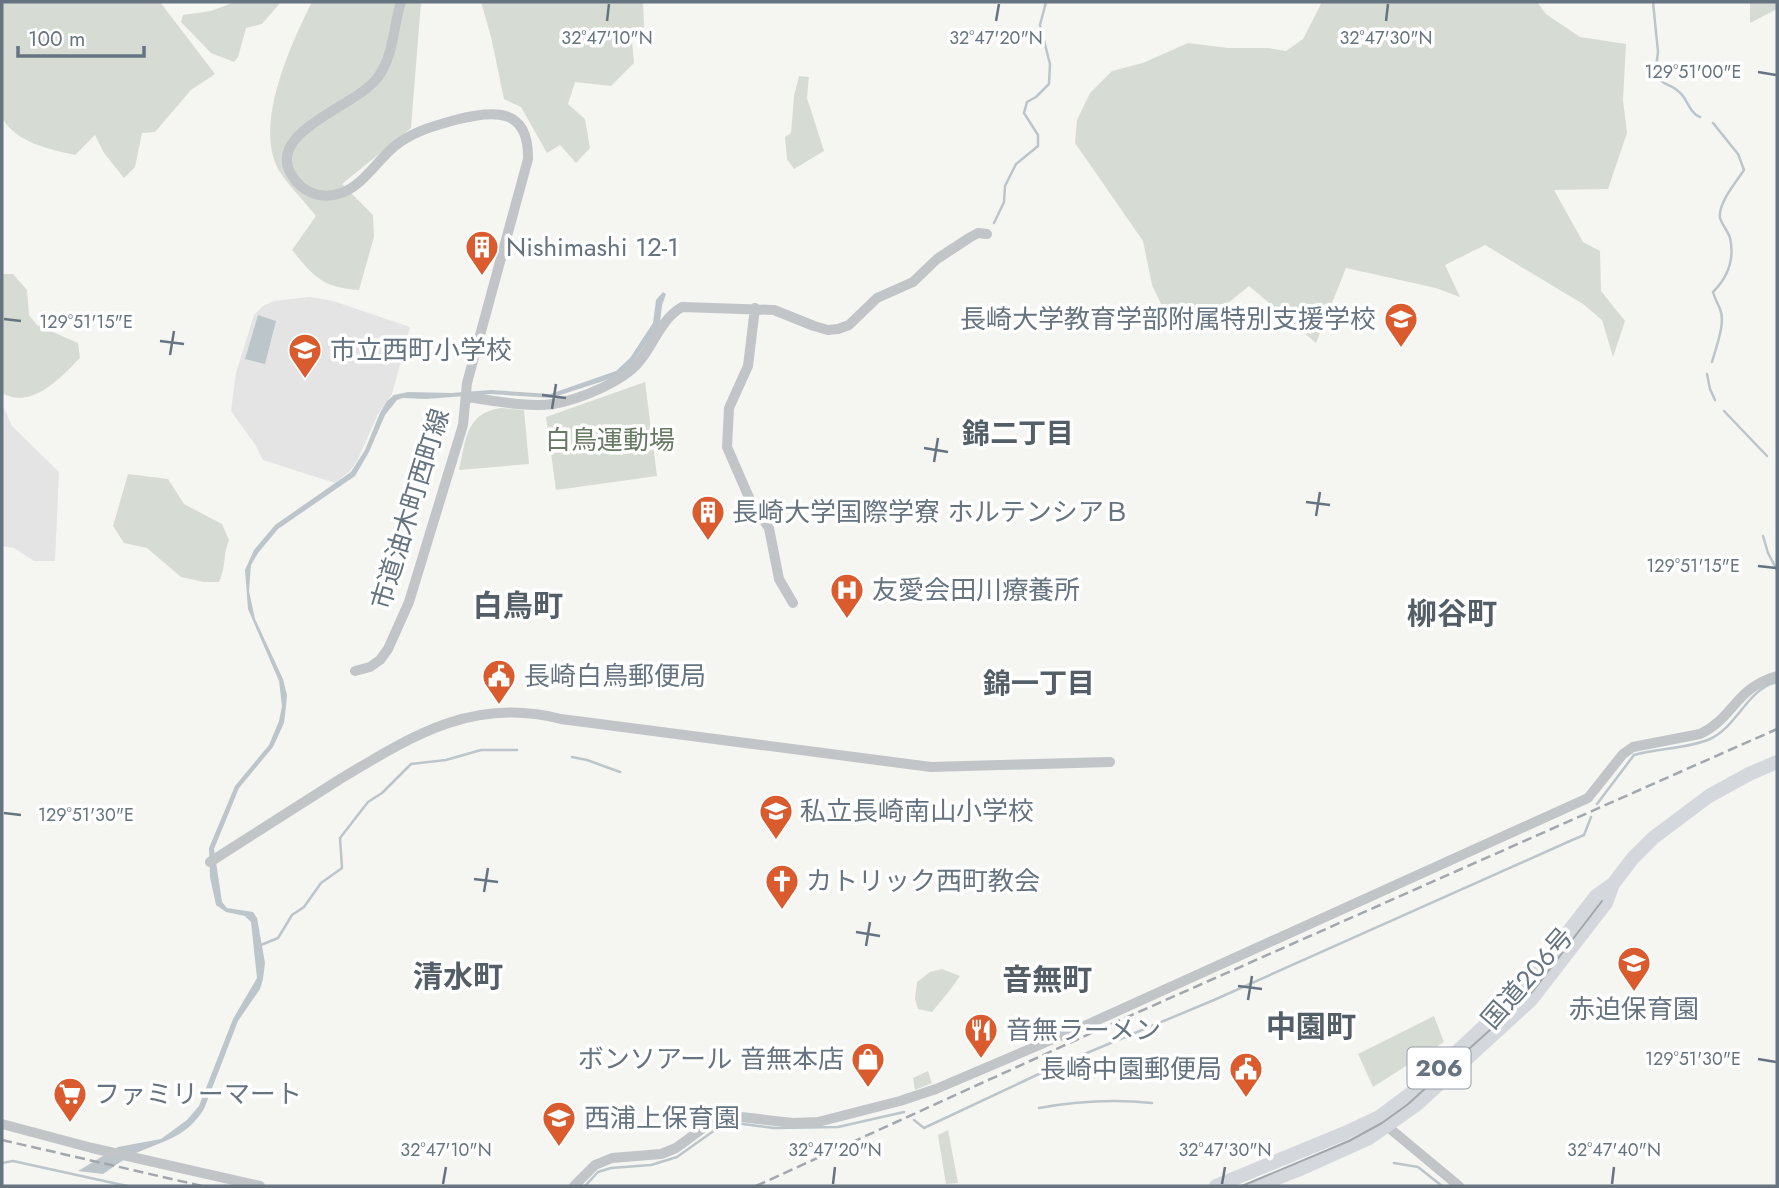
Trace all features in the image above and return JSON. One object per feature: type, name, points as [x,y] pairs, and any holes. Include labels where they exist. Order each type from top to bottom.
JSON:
[{"type":"highway","name":"国道206号","points":[[1257,1186],[1350,1147],[1388,1127],[1416,1105],[1531,1000],[1606,904],[1613,884],[1653,838],[1709,796],[1777,762]]},
{"type":"highway","name":"国道206号","points":[[1216,1186],[1379,1117],[1418,1087],[1506,1008],[1523,990],[1595,896],[1613,884]]},
{"type":"street","name":"市道油木町西町線","points":[[355,671],[370,667],[380,660],[388,649],[409,602],[463,425],[467,383],[528,159],[528,142],[524,130],[512,118],[496,113],[433,126],[415,133],[397,145],[344,193],[318,195],[306,191],[296,182],[289,171],[287,156],[292,141],[304,129],[365,92],[378,78],[388,59],[401,2]]},
{"type":"street","points":[[467,397],[539,405],[554,404],[617,383],[640,361],[673,312],[682,307],[774,310],[814,326],[828,330],[838,329],[849,325],[877,298],[914,282],[937,259],[969,238],[978,233],[987,234]]},
{"type":"street","points":[[755,308],[748,366],[729,408],[727,447],[751,502],[769,528],[779,579],[793,603]]},
{"type":"street","points":[[574,1186],[595,1165],[612,1158],[661,1154],[716,1120],[741,1117],[793,1123],[833,1119],[936,1089],[1091,1023],[1588,797],[1623,754],[1633,747],[1710,730],[1752,686],[1777,676]]},
{"type":"street","points":[[210,862],[408,738],[465,718],[494,713],[534,712],[561,719],[914,765],[1110,762]]},
{"type":"street","points":[[2,1124],[260,1186]]},
{"type":"street","points":[[1388,1127],[1460,1186]]},
{"type":"shaded area","points":[[663,292],[666,294],[660,322],[634,361],[619,376],[551,398],[491,394],[397,400],[385,415],[355,476],[278,529],[258,553],[251,565],[249,591],[255,619],[283,679],[287,695],[284,723],[273,747],[239,788],[214,849],[222,902],[227,908],[253,912],[257,918],[265,963],[263,979],[260,989],[238,1021],[204,1109],[191,1125],[176,1136],[131,1156],[103,1174],[78,1171],[118,1147],[161,1139],[187,1120],[199,1106],[233,1019],[257,978],[251,922],[245,916],[226,912],[216,905],[210,877],[209,848],[235,786],[269,745],[282,706],[279,681],[248,609],[245,570],[254,550],[275,525],[351,472],[365,450],[380,413],[394,395],[408,392],[491,390],[550,394],[616,371],[630,358],[653,323],[656,300]]},
{"type":"shaded area","points":[[310,297],[333,301],[410,327],[392,394],[378,414],[357,461],[350,471],[335,483],[263,460],[231,411],[236,373],[254,315],[263,306],[274,301]]},
{"type":"shaded area","points":[[258,315],[276,321],[265,364],[245,359]]},
{"type":"shaded area","points":[[2,404],[12,426],[59,472],[55,561],[34,561],[14,548],[2,546]]},
{"type":"green space","points":[[2,2],[160,2],[215,74],[191,90],[155,132],[142,133],[135,167],[124,178],[104,153],[95,135],[75,155],[44,147],[25,139],[8,127],[2,118]]},
{"type":"green space","points":[[235,2],[281,2],[262,24],[246,28],[238,57],[234,62],[211,53],[181,22],[183,15],[211,11]]},
{"type":"green space","points":[[312,2],[421,2],[411,128],[342,184],[373,215],[374,237],[359,290],[346,289],[320,279],[292,250],[316,216],[278,169],[272,150],[270,129],[278,84],[294,39]]},
{"type":"green space","points":[[481,2],[643,2],[644,27],[632,41],[634,63],[611,86],[575,82],[568,104],[585,119],[590,148],[576,163],[560,145],[547,153],[521,107],[504,99]]},
{"type":"green space","points":[[1322,2],[1537,2],[1546,14],[1580,37],[1626,44],[1623,100],[1627,133],[1608,189],[1554,190],[1583,242],[1600,251],[1601,291],[1625,321],[1613,357],[1602,320],[1583,304],[1485,245],[1445,265],[1460,297],[1436,288],[1346,268],[1316,343],[1249,286],[1190,334],[1166,314],[1152,285],[1143,241],[1075,143],[1077,120],[1090,93],[1112,71],[1143,63],[1188,43],[1286,51],[1303,39]]},
{"type":"green space","points":[[1750,2],[1777,2],[1777,9],[1750,23]]},
{"type":"green space","points":[[799,76],[809,77],[807,98],[824,151],[794,169],[787,159],[785,137],[791,133],[794,96]]},
{"type":"green space","points":[[2,274],[13,274],[27,290],[29,315],[37,325],[78,343],[80,358],[45,389],[24,398],[2,393]]},
{"type":"green space","name":"白鳥運動場","points":[[645,382],[657,476],[556,490],[546,417]]},
{"type":"green space","points":[[501,408],[524,410],[529,464],[459,470],[466,439],[474,422],[489,411]]},
{"type":"green space","points":[[128,474],[168,479],[184,504],[222,524],[229,540],[219,582],[181,577],[147,548],[124,543],[113,526]]},
{"type":"green space","points":[[942,969],[960,976],[932,1012],[918,1009],[915,999],[917,982],[930,972]]},
{"type":"green space","points":[[1434,1016],[1444,1042],[1373,1087],[1358,1054]]},
{"type":"green space","points":[[928,1071],[932,1083],[915,1090],[913,1078]]},
{"type":"green space","points":[[948,1130],[958,1183],[946,1184],[938,1135]]},
{"type":"waterway","points":[[994,223],[1004,202],[1005,186],[1016,164],[1038,146],[1038,135],[1024,113],[1027,102],[1049,84],[1050,64],[1040,25],[1046,2]]},
{"type":"waterway","points":[[1653,2],[1658,52],[1655,75],[1681,94],[1693,112],[1700,117]]},
{"type":"waterway","points":[[1712,362],[1722,321],[1713,292],[1723,280],[1732,254],[1730,238],[1721,221],[1720,212],[1728,193],[1744,170],[1738,154],[1713,123]]},
{"type":"waterway","points":[[1707,374],[1715,400]]},
{"type":"waterway","points":[[1724,411],[1767,456]]},
{"type":"waterway","points":[[1763,536],[1777,570]]},
{"type":"waterway","points":[[1597,804],[1634,755],[1692,745],[1710,739],[1728,726],[1758,692],[1777,682]]},
{"type":"waterway","points":[[261,945],[278,938],[292,915],[304,907],[321,883],[342,868],[340,838],[368,802],[382,793],[411,764],[446,760],[481,750],[517,750]]},
{"type":"waterway","points":[[572,757],[620,772]]},
{"type":"waterway","points":[[914,1120],[924,1128],[1058,1065],[1214,1000],[1584,835],[1591,817]]},
{"type":"waterway","points":[[1039,1108],[1096,1101],[1152,1103]]},
{"type":"waterway","points":[[585,1186],[598,1172],[611,1168],[651,1165],[677,1157],[722,1125],[735,1123],[774,1128],[838,1127],[904,1112]]},
{"type":"waterway","points":[[2,1163],[13,1161],[127,1186]]},
{"type":"waterway","points":[[1394,1163],[1418,1167],[1442,1186]]},
{"type":"tram line","points":[[1242,1186],[1349,1141],[1382,1123],[1407,1105],[1533,991],[1602,901]]},
{"type":"railway","points":[[756,1186],[1098,1030],[1777,729]]},
{"type":"railway","points":[[2,1140],[202,1186]]},
{"type":"place","name":"Nishimashi 12-1","points":[[482,277]]},
{"type":"place","name":"長崎大学教育学部附属特別支援学校","points":[[1401,349]]},
{"type":"place","name":"市立西町小学校","points":[[305,380]]},
{"type":"place","name":"長崎大学国際学寮 ホルテンシアＢ","points":[[708,542]]},
{"type":"place","name":"友愛会田川療養所","points":[[847,620]]},
{"type":"place","name":"長崎白鳥郵便局","points":[[499,706]]},
{"type":"place","name":"私立長崎南山小学校","points":[[776,841]]},
{"type":"place","name":"カトリック西町教会","points":[[782,911]]},
{"type":"place","name":"赤迫保育園","points":[[1634,993]]},
{"type":"place","name":"音無ラーメン","points":[[981,1060]]},
{"type":"place","name":"ボンソアール 音無本店","points":[[868,1089]]},
{"type":"place","name":"長崎中園郵便局","points":[[1246,1099]]},
{"type":"place","name":"ファミリーマート","points":[[70,1124]]},
{"type":"place","name":"西浦上保育園","points":[[559,1148]]},
{"type":"district","name":"錦二丁目","points":[[1018,433]]},
{"type":"district","name":"白鳥町","points":[[518,606]]},
{"type":"district","name":"柳谷町","points":[[1452,614]]},
{"type":"district","name":"錦一丁目","points":[[1039,683]]},
{"type":"district","name":"清水町","points":[[458,977]]},
{"type":"district","name":"音無町","points":[[1047,980]]},
{"type":"district","name":"中園町","points":[[1311,1027]]}]
